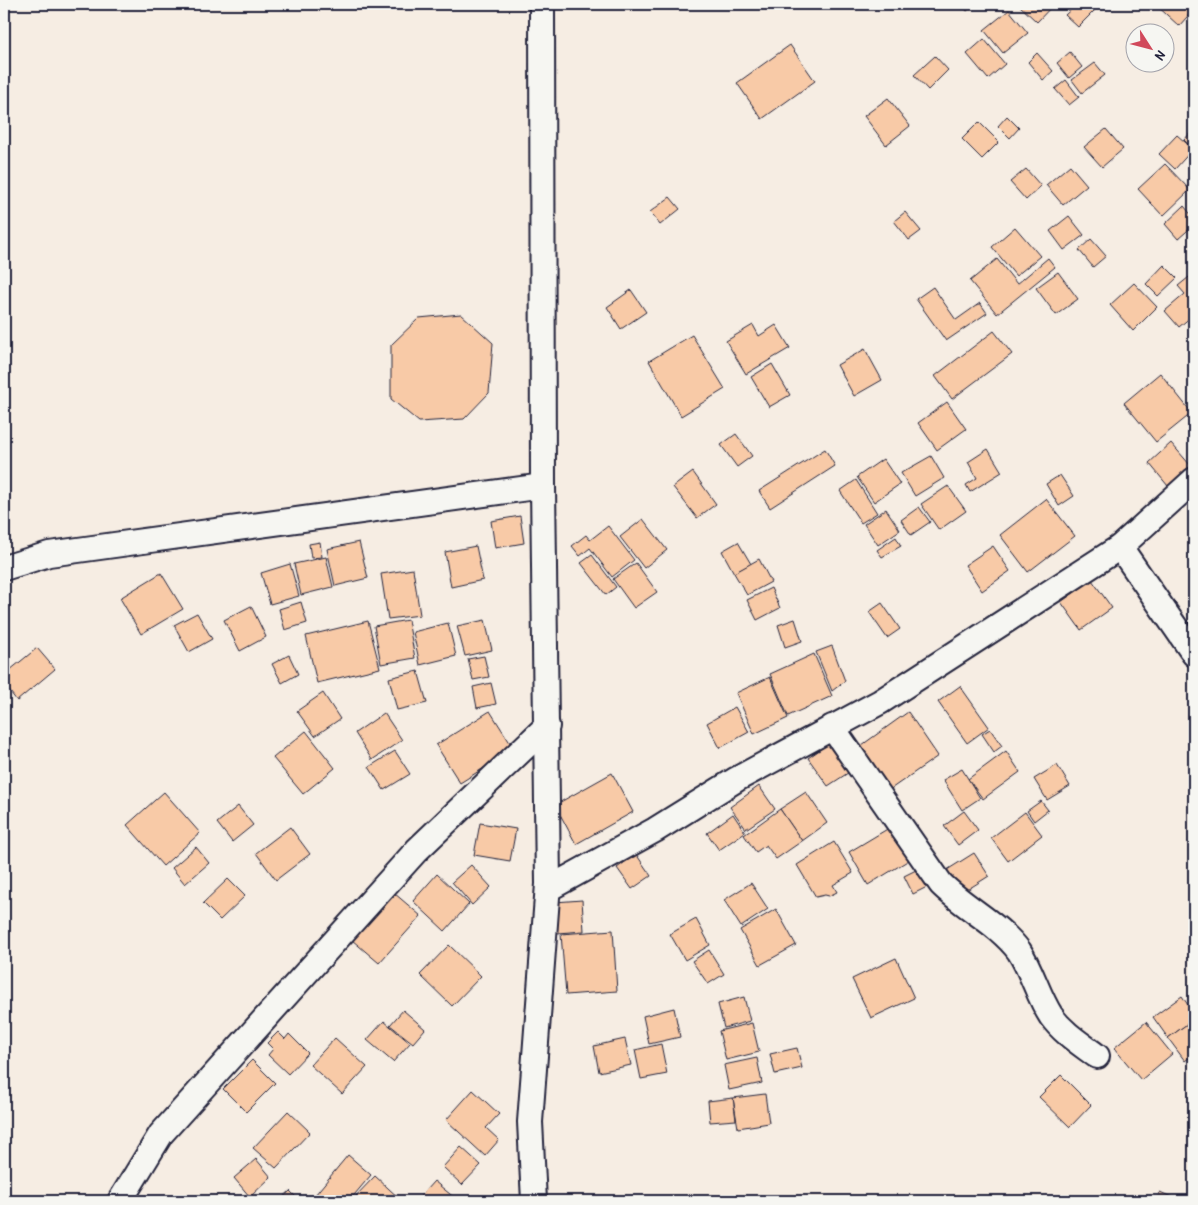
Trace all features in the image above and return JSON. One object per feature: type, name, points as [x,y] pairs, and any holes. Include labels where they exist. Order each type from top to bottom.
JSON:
[{"type":"street","points":[[534,1201],[530,1122],[548,889],[543,486],[542,4]]},
{"type":"street","points":[[548,889],[656,830],[737,779],[880,702],[1120,547],[1194,480]]},
{"type":"street","points":[[4,568],[49,554],[543,486]]},
{"type":"street","points":[[1120,547],[1194,654]]},
{"type":"street","points":[[120,1201],[167,1127],[416,850],[547,726]]},
{"type":"street","points":[[832,727],[941,884],[956,899],[994,927],[1019,951],[1050,1015],[1060,1027],[1097,1056]]},
{"type":"building","points":[[960,4],[975,4],[967,11]]},
{"type":"building","points":[[1018,4],[1054,4],[1037,22]]},
{"type":"building","points":[[1077,4],[1101,4],[1078,27],[1065,15]]},
{"type":"building","points":[[1155,4],[1194,4],[1194,9],[1179,26]]},
{"type":"building","points":[[1009,10],[1028,33],[1003,53],[984,30]]},
{"type":"building","points":[[984,39],[1005,64],[988,79],[967,54]]},
{"type":"building","points":[[790,45],[815,81],[762,119],[737,83]]},
{"type":"building","points":[[1070,52],[1082,67],[1069,78],[1057,63]]},
{"type":"building","points":[[1037,53],[1053,71],[1043,80],[1028,62]]},
{"type":"building","points":[[935,56],[948,70],[928,90],[914,75]]},
{"type":"building","points":[[1095,63],[1105,75],[1082,93],[1072,80]]},
{"type":"building","points":[[1066,80],[1079,97],[1069,105],[1055,89]]},
{"type":"building","points":[[888,98],[910,126],[886,145],[864,116]]},
{"type":"building","points":[[1007,116],[1019,128],[1010,138],[998,126]]},
{"type":"building","points":[[979,122],[999,142],[982,159],[962,139]]},
{"type":"building","points":[[1106,129],[1123,149],[1102,167],[1084,147]]},
{"type":"building","points":[[1194,129],[1194,150],[1184,140]]},
{"type":"building","points":[[1177,135],[1193,149],[1175,169],[1159,154]]},
{"type":"building","points":[[1165,164],[1190,190],[1163,216],[1138,189]]},
{"type":"building","points":[[1070,165],[1087,185],[1063,205],[1046,185]]},
{"type":"building","points":[[1026,169],[1041,186],[1026,200],[1010,182]]},
{"type":"building","points":[[670,197],[680,209],[660,225],[650,212]]},
{"type":"building","points":[[1184,206],[1194,218],[1194,225],[1178,239],[1165,224]]},
{"type":"building","points":[[905,212],[921,231],[909,240],[894,221]]},
{"type":"building","points":[[1069,216],[1084,235],[1064,250],[1050,231]]},
{"type":"building","points":[[1015,227],[1040,256],[1016,276],[992,247]]},
{"type":"building","points":[[1091,239],[1106,256],[1093,267],[1079,250]]},
{"type":"building","points":[[1048,258],[1055,267],[997,314],[970,281],[997,259],[1017,284]]},
{"type":"building","points":[[1164,265],[1177,278],[1158,296],[1146,284]]},
{"type":"building","points":[[1058,272],[1078,299],[1056,315],[1036,288]]},
{"type":"building","points":[[1194,273],[1194,319],[1192,316],[1179,327],[1165,311],[1185,294],[1178,286]]},
{"type":"building","points":[[1134,283],[1157,307],[1133,331],[1110,305]]},
{"type":"building","points":[[933,287],[956,320],[980,303],[987,313],[946,341],[916,299]]},
{"type":"building","points":[[631,290],[646,312],[621,329],[607,307]]},
{"type":"building","points":[[461,314],[493,343],[489,393],[464,419],[419,422],[391,399],[391,345],[419,318]]},
{"type":"building","points":[[753,325],[759,336],[776,325],[790,348],[746,374],[726,341]]},
{"type":"building","points":[[994,331],[1012,354],[952,399],[935,376]]},
{"type":"building","points":[[692,335],[725,389],[681,416],[649,361]]},
{"type":"building","points":[[865,349],[882,380],[854,396],[837,365]]},
{"type":"building","points":[[772,364],[790,395],[769,407],[751,377]]},
{"type":"building","points":[[1160,373],[1192,413],[1156,442],[1124,403]]},
{"type":"building","points":[[947,402],[966,429],[937,450],[918,423]]},
{"type":"building","points":[[736,434],[752,456],[737,467],[721,445]]},
{"type":"building","points":[[1171,443],[1191,466],[1168,486],[1149,463]]},
{"type":"building","points":[[825,449],[835,466],[770,508],[759,491]]},
{"type":"building","points":[[988,449],[1002,472],[970,492],[966,485],[977,478],[968,462]]},
{"type":"building","points":[[931,456],[944,478],[915,496],[901,473]]},
{"type":"building","points":[[883,459],[900,484],[874,502],[857,477]]},
{"type":"building","points":[[693,472],[716,504],[697,518],[673,487]]},
{"type":"building","points":[[1060,475],[1074,496],[1059,506],[1046,484]]},
{"type":"building","points":[[856,480],[877,513],[861,523],[840,491]]},
{"type":"building","points":[[948,486],[966,511],[939,530],[921,504]]},
{"type":"building","points":[[1046,499],[1075,536],[1028,572],[1000,535]]},
{"type":"building","points":[[919,507],[930,522],[911,535],[901,520]]},
{"type":"building","points":[[886,509],[900,530],[878,545],[864,524]]},
{"type":"building","points":[[520,516],[524,543],[495,548],[491,521]]},
{"type":"building","points":[[643,519],[667,550],[644,568],[620,537]]},
{"type":"building","points":[[608,526],[634,560],[612,577],[590,548],[580,556],[572,546],[586,535],[590,540]]},
{"type":"building","points":[[896,537],[901,546],[882,557],[877,550]]},
{"type":"building","points":[[320,542],[322,557],[311,558],[309,544]]},
{"type":"building","points":[[359,542],[368,578],[335,586],[327,549]]},
{"type":"building","points":[[738,542],[751,564],[734,573],[722,551]]},
{"type":"building","points":[[476,546],[483,580],[451,587],[445,552]]},
{"type":"building","points":[[993,546],[1010,571],[982,591],[965,565]]},
{"type":"building","points":[[592,555],[616,587],[606,595],[581,563]]},
{"type":"building","points":[[326,557],[333,587],[301,595],[294,564]]},
{"type":"building","points":[[759,559],[771,582],[747,595],[734,573]]},
{"type":"building","points":[[636,563],[657,592],[634,608],[613,579]]},
{"type":"building","points":[[290,564],[299,596],[270,604],[261,573]]},
{"type":"building","points":[[413,569],[420,615],[388,619],[381,574]]},
{"type":"building","points":[[161,573],[183,609],[141,634],[120,598]]},
{"type":"building","points":[[1092,580],[1112,608],[1081,630],[1061,602]]},
{"type":"building","points":[[771,588],[780,608],[757,620],[747,600]]},
{"type":"building","points":[[301,602],[307,623],[285,630],[279,609]]},
{"type":"building","points":[[882,603],[900,629],[887,638],[869,612]]},
{"type":"building","points":[[251,606],[266,637],[240,651],[224,620]]},
{"type":"building","points":[[197,613],[212,639],[189,652],[174,625]]},
{"type":"building","points":[[795,619],[802,641],[785,647],[778,625]]},
{"type":"building","points":[[408,620],[415,658],[381,664],[374,626]]},
{"type":"building","points":[[485,620],[492,650],[465,656],[457,626]]},
{"type":"building","points":[[368,621],[380,668],[317,683],[306,636]]},
{"type":"building","points":[[448,623],[456,656],[420,665],[413,632]]},
{"type":"building","points":[[832,646],[845,681],[832,691],[816,652]]},
{"type":"building","points":[[37,648],[55,669],[17,701],[4,684],[4,675]]},
{"type":"building","points":[[814,654],[832,696],[788,716],[770,674]]},
{"type":"building","points":[[289,655],[298,674],[282,683],[272,664]]},
{"type":"building","points":[[484,656],[489,677],[473,680],[468,659]]},
{"type":"building","points":[[418,671],[427,703],[397,710],[389,678]]},
{"type":"building","points":[[770,677],[788,718],[754,734],[736,693]]},
{"type":"building","points":[[491,683],[496,704],[477,708],[473,687]]},
{"type":"building","points":[[960,686],[989,727],[967,743],[938,702]]},
{"type":"building","points":[[323,693],[340,719],[315,736],[297,711]]},
{"type":"building","points":[[735,707],[749,732],[720,748],[707,723]]},
{"type":"building","points":[[490,711],[514,749],[460,783],[436,745]]},
{"type":"building","points":[[908,712],[938,756],[885,793],[855,750]]},
{"type":"building","points":[[384,713],[402,740],[372,760],[355,733]]},
{"type":"building","points":[[990,729],[1002,746],[994,752],[982,734]]},
{"type":"building","points":[[306,731],[335,768],[303,794],[273,758]]},
{"type":"building","points":[[831,742],[851,771],[828,786],[808,758]]},
{"type":"building","points":[[395,751],[410,774],[384,790],[369,767]]},
{"type":"building","points":[[1006,751],[1020,772],[983,799],[968,779]]},
{"type":"building","points":[[1057,765],[1070,786],[1047,800],[1034,779]]},
{"type":"building","points":[[962,769],[980,798],[962,810],[943,780]]},
{"type":"building","points":[[612,773],[633,812],[576,844],[555,805]]},
{"type":"building","points":[[759,786],[775,809],[746,829],[730,807]]},
{"type":"building","points":[[164,792],[200,833],[163,866],[127,825]]},
{"type":"building","points":[[806,792],[827,823],[802,841],[780,809]]},
{"type":"building","points":[[1041,801],[1048,810],[1034,821],[1027,811]]},
{"type":"building","points":[[238,806],[253,825],[232,842],[217,823]]},
{"type":"building","points":[[780,809],[802,841],[776,859],[766,845],[756,852],[744,835]]},
{"type":"building","points":[[964,811],[978,830],[958,845],[944,826]]},
{"type":"building","points":[[1025,812],[1042,835],[1008,861],[991,838]]},
{"type":"building","points":[[733,814],[745,832],[719,850],[707,833]]},
{"type":"building","points":[[480,823],[516,829],[510,861],[474,855]]},
{"type":"building","points":[[290,827],[310,854],[276,880],[256,853]]},
{"type":"building","points":[[889,828],[909,860],[868,885],[849,852]]},
{"type":"building","points":[[834,842],[853,873],[833,885],[837,892],[829,896],[816,897],[797,865]]},
{"type":"building","points":[[196,847],[209,863],[185,884],[172,868]]},
{"type":"building","points":[[974,853],[989,876],[962,893],[947,870]]},
{"type":"building","points":[[636,854],[651,876],[632,889],[617,868]]},
{"type":"building","points":[[471,865],[491,887],[472,905],[452,882]]},
{"type":"building","points":[[924,866],[933,884],[913,894],[904,876]]},
{"type":"building","points":[[437,874],[469,904],[445,931],[413,901]]},
{"type":"building","points":[[228,879],[245,896],[220,920],[203,903]]},
{"type":"building","points":[[751,883],[768,909],[741,927],[724,900]]},
{"type":"building","points":[[394,893],[421,916],[379,963],[352,940]]},
{"type":"building","points":[[582,900],[584,931],[557,933],[555,902]]},
{"type":"building","points":[[776,909],[796,945],[760,965],[740,930]]},
{"type":"building","points":[[696,919],[710,945],[685,960],[670,934]]},
{"type":"building","points":[[613,930],[617,991],[566,995],[561,934]]},
{"type":"building","points":[[449,945],[481,976],[452,1006],[420,975]]},
{"type":"building","points":[[709,950],[724,974],[708,984],[692,961]]},
{"type":"building","points":[[896,958],[914,998],[871,1018],[852,979]]},
{"type":"building","points":[[1182,996],[1194,1014],[1194,1019],[1168,1038],[1153,1017]]},
{"type":"building","points":[[744,997],[750,1021],[724,1028],[718,1004]]},
{"type":"building","points":[[674,1008],[680,1037],[649,1044],[643,1016]]},
{"type":"building","points":[[403,1010],[425,1029],[413,1043],[390,1025]]},
{"type":"building","points":[[1194,1019],[1194,1054],[1185,1061],[1168,1038]]},
{"type":"building","points":[[384,1021],[410,1043],[393,1062],[367,1040]]},
{"type":"building","points":[[1146,1022],[1172,1054],[1141,1080],[1114,1048]]},
{"type":"building","points":[[752,1023],[759,1052],[726,1060],[719,1031]]},
{"type":"building","points":[[278,1032],[285,1039],[289,1034],[308,1053],[288,1074],[268,1055],[273,1049],[267,1043]]},
{"type":"building","points":[[335,1038],[367,1067],[342,1094],[310,1065]]},
{"type":"building","points":[[625,1039],[631,1065],[599,1072],[594,1046]]},
{"type":"building","points":[[661,1044],[667,1074],[641,1079],[635,1050]]},
{"type":"building","points":[[797,1048],[802,1068],[775,1074],[770,1054]]},
{"type":"building","points":[[757,1058],[762,1083],[729,1090],[724,1065]]},
{"type":"building","points":[[252,1060],[275,1083],[246,1112],[223,1089]]},
{"type":"building","points":[[1061,1075],[1091,1105],[1070,1127],[1039,1097]]},
{"type":"building","points":[[473,1090],[499,1114],[486,1128],[499,1140],[485,1156],[446,1120]]},
{"type":"building","points":[[765,1094],[769,1123],[738,1128],[733,1098]]},
{"type":"building","points":[[733,1098],[736,1120],[710,1122],[708,1101]]},
{"type":"building","points":[[288,1111],[310,1132],[276,1168],[253,1148]]},
{"type":"building","points":[[461,1147],[481,1165],[462,1185],[443,1167]]},
{"type":"building","points":[[348,1155],[371,1175],[349,1201],[310,1201]]},
{"type":"building","points":[[256,1159],[271,1177],[250,1197],[234,1178]]},
{"type":"building","points":[[375,1176],[401,1200],[351,1201]]},
{"type":"building","points":[[434,1181],[456,1199],[454,1201],[416,1201]]},
{"type":"building","points":[[290,1191],[300,1201],[279,1201]]},
{"type":"building","points":[[1160,1192],[1176,1199],[1175,1201],[1156,1201]]}]
